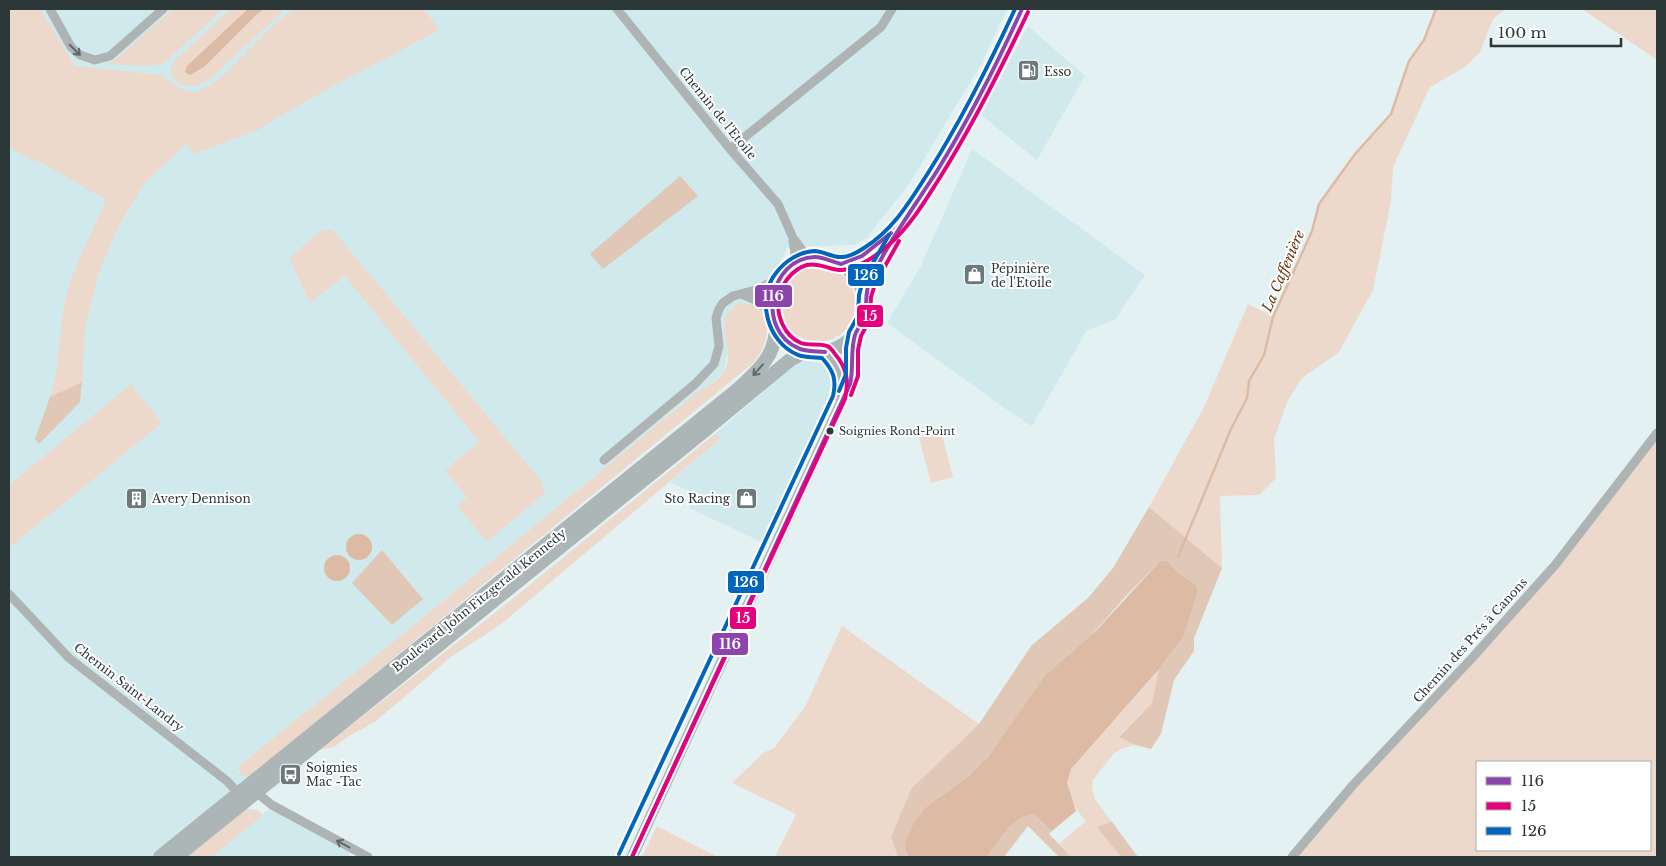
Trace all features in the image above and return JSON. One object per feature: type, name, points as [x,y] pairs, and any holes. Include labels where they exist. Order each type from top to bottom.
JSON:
[{"type":"main road","points":[[865,296],[859,281],[848,268],[827,258],[811,258],[792,265],[780,277],[772,294],[771,312],[780,334],[792,344],[806,351],[825,352],[841,346],[855,334],[864,318],[865,296],[869,282],[902,223],[966,123],[998,64],[1022,9]]},
{"type":"main road","points":[[842,264],[851,262],[869,253],[902,223]]},
{"type":"main road","name":"Boulevard John Fitzgerald Kennedy","points":[[160,857],[737,390],[759,370],[767,359],[776,342],[776,327]]},
{"type":"main road","name":"Boulevard John Fitzgerald Kennedy","points":[[175,857],[790,360],[806,351]]},
{"type":"street","points":[[50,9],[71,47],[80,55],[95,60],[110,56],[163,9]]},
{"type":"street","name":"Chemin de l'Etoile","points":[[617,9],[730,149],[778,204],[793,238],[811,258]]},
{"type":"street","points":[[730,149],[881,27],[892,9]]},
{"type":"street","name":"Chemin de l'Etoile","points":[[792,265],[795,254],[793,238]]},
{"type":"street","points":[[604,460],[705,374],[714,364],[719,346],[716,318],[719,309],[727,300],[759,289],[780,277]]},
{"type":"street","points":[[741,294],[757,301],[771,312]]},
{"type":"street","points":[[632,857],[850,384],[855,334]]},
{"type":"street","points":[[625,857],[839,398],[842,376],[838,367],[825,352]]},
{"type":"street","name":"Chemin des Prés à Canons","points":[[1292,857],[1353,785],[1473,657],[1556,564],[1657,433]]},
{"type":"street","name":"Chemin Saint-Landry","points":[[9,594],[69,658],[227,781],[239,794]]},
{"type":"street","points":[[256,792],[272,805],[368,857]]},
{"type":"shaded area","points":[[9,9],[1007,9],[981,64],[911,181],[867,238],[853,245],[788,247],[772,277],[763,315],[757,306],[725,332],[728,353],[723,373],[711,384],[697,392],[394,641],[237,767],[239,773],[249,777],[150,857],[9,857]]},
{"type":"shaded area","points":[[9,9],[40,9],[75,66],[161,75],[185,91],[195,92],[211,85],[227,72],[274,24],[294,9],[424,9],[439,30],[317,95],[257,130],[194,154],[186,144],[143,185],[117,229],[97,278],[85,330],[82,382],[50,397],[56,373],[68,288],[106,200],[42,163],[19,153],[9,145]]},
{"type":"shaded area","points":[[173,9],[223,9],[163,64],[147,66],[108,64],[115,60]]},
{"type":"shaded area","points":[[230,9],[285,9],[209,80],[196,86],[179,83],[171,72],[173,62]]},
{"type":"shaded area","points":[[248,9],[264,9],[204,67],[190,75],[185,72],[187,66]]},
{"type":"shaded area","points":[[1436,9],[1506,9],[1493,19],[1480,52],[1465,67],[1430,87],[1393,167],[1391,201],[1373,290],[1339,352],[1302,378],[1288,400],[1274,439],[1276,478],[1259,495],[1220,496],[1222,568],[1149,507],[1204,407],[1248,304],[1273,316],[1312,231],[1319,204],[1355,154],[1391,114],[1409,61],[1424,40]]},
{"type":"shaded area","points":[[1582,9],[1654,9],[1657,12],[1657,60]]},
{"type":"shaded area","points":[[1028,26],[1085,76],[1037,160],[981,115]]},
{"type":"shaded area","name":"Pépinière de l'Etoile","points":[[972,149],[1145,275],[1115,320],[1087,330],[1032,426],[887,323],[921,266]]},
{"type":"shaded area","points":[[680,176],[698,196],[603,269],[590,254]]},
{"type":"shaded area","points":[[332,229],[541,481],[545,493],[487,542],[457,506],[467,498],[445,470],[479,442],[345,276],[310,303],[289,258],[319,232]]},
{"type":"shaded area","points":[[818,266],[832,269],[845,277],[853,290],[856,304],[853,318],[845,331],[832,339],[818,342],[804,339],[791,331],[783,318],[780,304],[783,290],[791,277],[804,269]]},
{"type":"shaded area","points":[[739,303],[751,304],[759,309],[767,325],[764,345],[753,363],[249,777],[242,776],[237,767],[394,641],[697,392],[717,379],[727,365],[725,320],[730,311]]},
{"type":"shaded area","points":[[814,358],[828,367],[836,381],[766,544],[689,508],[696,494],[670,482],[720,439],[716,433],[799,361]]},
{"type":"shaded area","points":[[82,382],[80,402],[39,444],[35,439],[50,397]]},
{"type":"shaded area","points":[[131,384],[162,423],[9,548],[9,485]]},
{"type":"shaded area","points":[[941,432],[953,477],[931,483],[919,438]]},
{"type":"shaded area","points":[[716,433],[720,439],[500,625],[451,657],[376,721],[334,747],[319,750],[510,601]]},
{"type":"shaded area","points":[[1657,440],[1657,857],[1297,857],[1360,783],[1557,566]]},
{"type":"shaded area","points":[[1149,507],[1222,568],[1194,638],[1194,651],[1174,680],[1161,734],[1151,749],[1135,745],[1119,737],[1152,703],[1159,669],[1184,636],[1198,591],[1196,585],[1178,572],[1166,560],[1160,561],[1126,596],[1012,725],[989,756],[969,776],[926,807],[904,845],[908,857],[898,857],[891,837],[911,789],[979,724],[1031,646],[1088,598],[1113,568]]},
{"type":"shaded area","points":[[359,534],[368,538],[372,547],[368,556],[359,560],[350,556],[346,547],[350,538]]},
{"type":"shaded area","points":[[382,550],[423,599],[392,625],[352,583]]},
{"type":"shaded area","points":[[337,555],[346,559],[350,568],[346,577],[337,581],[328,577],[324,568],[328,559]]},
{"type":"shaded area","points":[[1166,560],[1178,572],[1196,585],[1198,591],[1184,636],[1159,669],[1071,769],[1067,783],[1076,811],[1052,831],[1034,815],[1020,818],[1013,823],[995,844],[987,857],[908,857],[904,845],[913,825],[926,807],[969,776],[989,756],[1045,676],[1095,632],[1160,561]]},
{"type":"shaded area","points":[[842,626],[979,724],[911,789],[891,837],[898,857],[775,857],[796,814],[732,783],[763,753],[774,748],[805,707]]},
{"type":"shaded area","points":[[1159,669],[1152,703],[1119,736],[1135,745],[1114,753],[1093,780],[1092,790],[1095,799],[1112,822],[1098,827],[1121,857],[1071,857],[1059,844],[1086,821],[1073,804],[1068,791],[1071,769]]},
{"type":"shaded area","points":[[270,808],[353,852],[347,857],[212,857]]},
{"type":"shaded area","points":[[243,810],[257,810],[263,815],[212,857],[184,857]]},
{"type":"shaded area","points":[[1030,814],[1034,815],[1052,831],[1049,834],[1071,857],[1059,857],[1028,826],[1004,857],[987,857],[1011,825]]},
{"type":"shaded area","points":[[1112,822],[1138,857],[1121,857],[1097,827]]},
{"type":"shaded area","points":[[657,826],[718,857],[642,857]]},
{"type":"waterway","name":"La Caffenière","points":[[1178,557],[1231,429],[1247,398],[1249,381],[1264,355],[1273,317],[1312,231],[1319,204],[1355,154],[1391,114],[1409,61],[1424,40],[1436,9]]},
{"type":"transit line","name":"126","points":[[619,854],[833,396],[835,385],[833,375],[822,358],[805,357],[796,354],[786,348],[772,329],[766,306],[770,283],[776,273],[788,261],[798,255],[814,251],[837,257],[850,256],[875,240],[893,223],[915,194],[952,133],[985,72],[1015,9]]},
{"type":"transit line","name":"116","points":[[632,857],[850,384],[854,341],[864,318],[867,290],[870,281],[893,239],[937,171],[960,131],[993,71],[1022,9]]},
{"type":"transit line","name":"15","points":[[632,857],[845,399],[846,375],[839,359],[832,350],[824,345],[801,343],[790,335],[780,318],[778,305],[780,292],[787,279],[804,266],[817,265],[840,270],[857,266],[887,247],[899,235],[923,204],[963,138],[997,76],[1028,12]]},
{"type":"transit line","name":"116","points":[[841,264],[862,256],[891,233]]},
{"type":"transit line","name":"126","points":[[839,391],[846,374],[846,348],[849,332],[858,316],[859,295],[863,280],[889,235]]},
{"type":"transit line","name":"15","points":[[851,395],[858,376],[858,350],[861,336],[870,319],[871,297],[875,284],[899,241]]},
{"type":"transit line","name":"116","points":[[825,352],[801,349],[785,339],[776,326],[773,312],[774,296],[778,281],[787,269],[799,260],[818,257],[841,264]]},
{"type":"place","name":"Esso","points":[[1028,71]]},
{"type":"place","name":"Pépinière de l'Etoile","points":[[975,275]]},
{"type":"place","name":"Soignies Rond-Point","points":[[830,431]]},
{"type":"place","name":"Avery Dennison","points":[[136,498]]},
{"type":"place","name":"Sto Racing","points":[[746,498]]},
{"type":"place","name":"Soignies Mac -Tac","points":[[290,774]]}]
